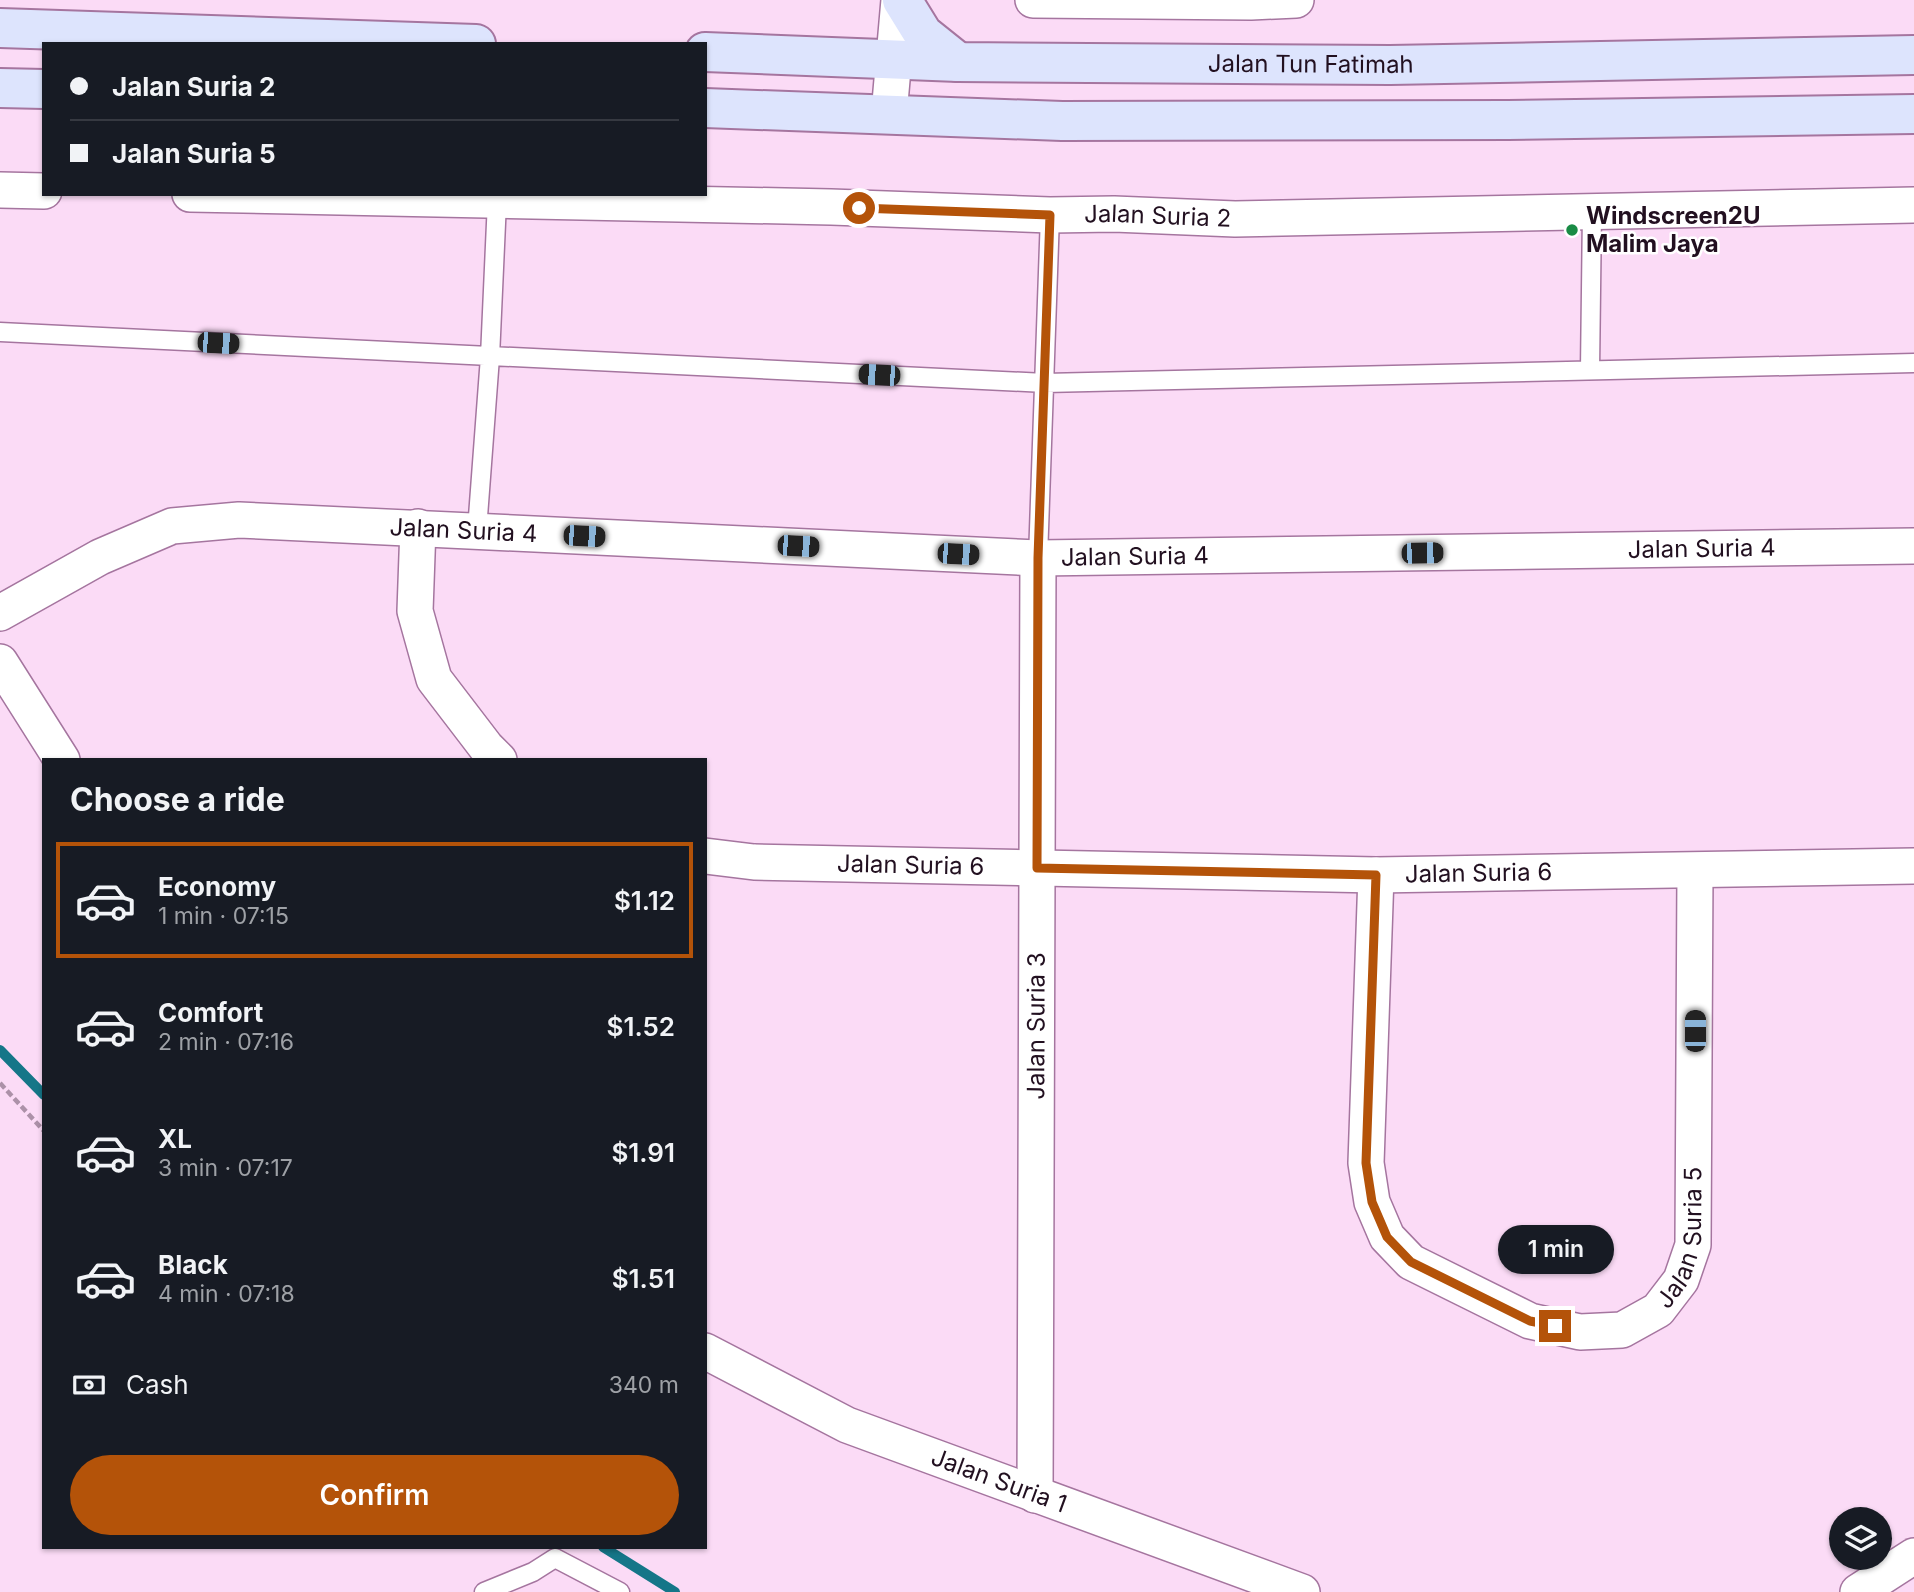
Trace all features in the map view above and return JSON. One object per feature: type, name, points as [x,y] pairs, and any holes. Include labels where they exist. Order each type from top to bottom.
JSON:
[{"type":"main road","points":[[901,0],[923,34],[958,62]]},
{"type":"main road","points":[[0,28],[416,42]]},
{"type":"main road","name":"Jalan Tun Fatimah","points":[[707,52],[958,62],[1390,65],[1914,55]]},
{"type":"main road","points":[[0,88],[42,89]]},
{"type":"main road","points":[[707,108],[1062,121],[1508,120],[1914,114]]},
{"type":"street","points":[[889,114],[901,0]]},
{"type":"street","points":[[1033,0],[1296,0]]},
{"type":"street","points":[[0,190],[42,191]]},
{"type":"street","name":"Jalan Suria 2","points":[[278,196],[831,207],[1235,219],[1914,205]]},
{"type":"street","name":"Jalan Suria 4","points":[[0,612],[100,557],[172,526],[239,520],[1038,558],[1914,546]]},
{"type":"street","points":[[418,527],[415,611],[434,679],[497,758]]},
{"type":"street","name":"Jalan Suria 3","points":[[1035,1495],[1038,558]]},
{"type":"street","points":[[0,662],[61,758]]},
{"type":"street","name":"Jalan Suria 6","points":[[707,856],[754,862],[1376,875],[1914,866]]},
{"type":"street","name":"Jalan Suria 5","points":[[1376,875],[1366,1163],[1372,1202],[1387,1237],[1411,1262],[1530,1321],[1580,1332],[1622,1330],[1658,1310],[1681,1280],[1693,1245],[1695,871]]},
{"type":"street","name":"Jalan Suria 1","points":[[707,1352],[847,1424],[1302,1592]]},
{"type":"street","points":[[1858,1592],[1914,1556]]},
{"type":"lane","points":[[477,530],[490,357],[497,201]]},
{"type":"lane","points":[[1590,370],[1592,211]]},
{"type":"lane","points":[[1038,558],[1050,215]]},
{"type":"lane","points":[[0,332],[1045,383],[1914,363]]},
{"type":"lane","points":[[484,1592],[533,1572],[555,1558],[620,1592]]},
{"type":"path","points":[[0,1083],[42,1129]]},
{"type":"waterway","points":[[0,1050],[42,1093]]},
{"type":"waterway","points":[[606,1549],[675,1592]]},
{"type":"place","name":"Windscreen2U Malim Jaya","points":[[1572,230]]},
{"type":"route","points":[[859,208],[1050,215],[1038,558],[1037,868],[1376,875],[1366,1163],[1372,1202],[1387,1237],[1411,1262],[1530,1321],[1555,1326]]}]
